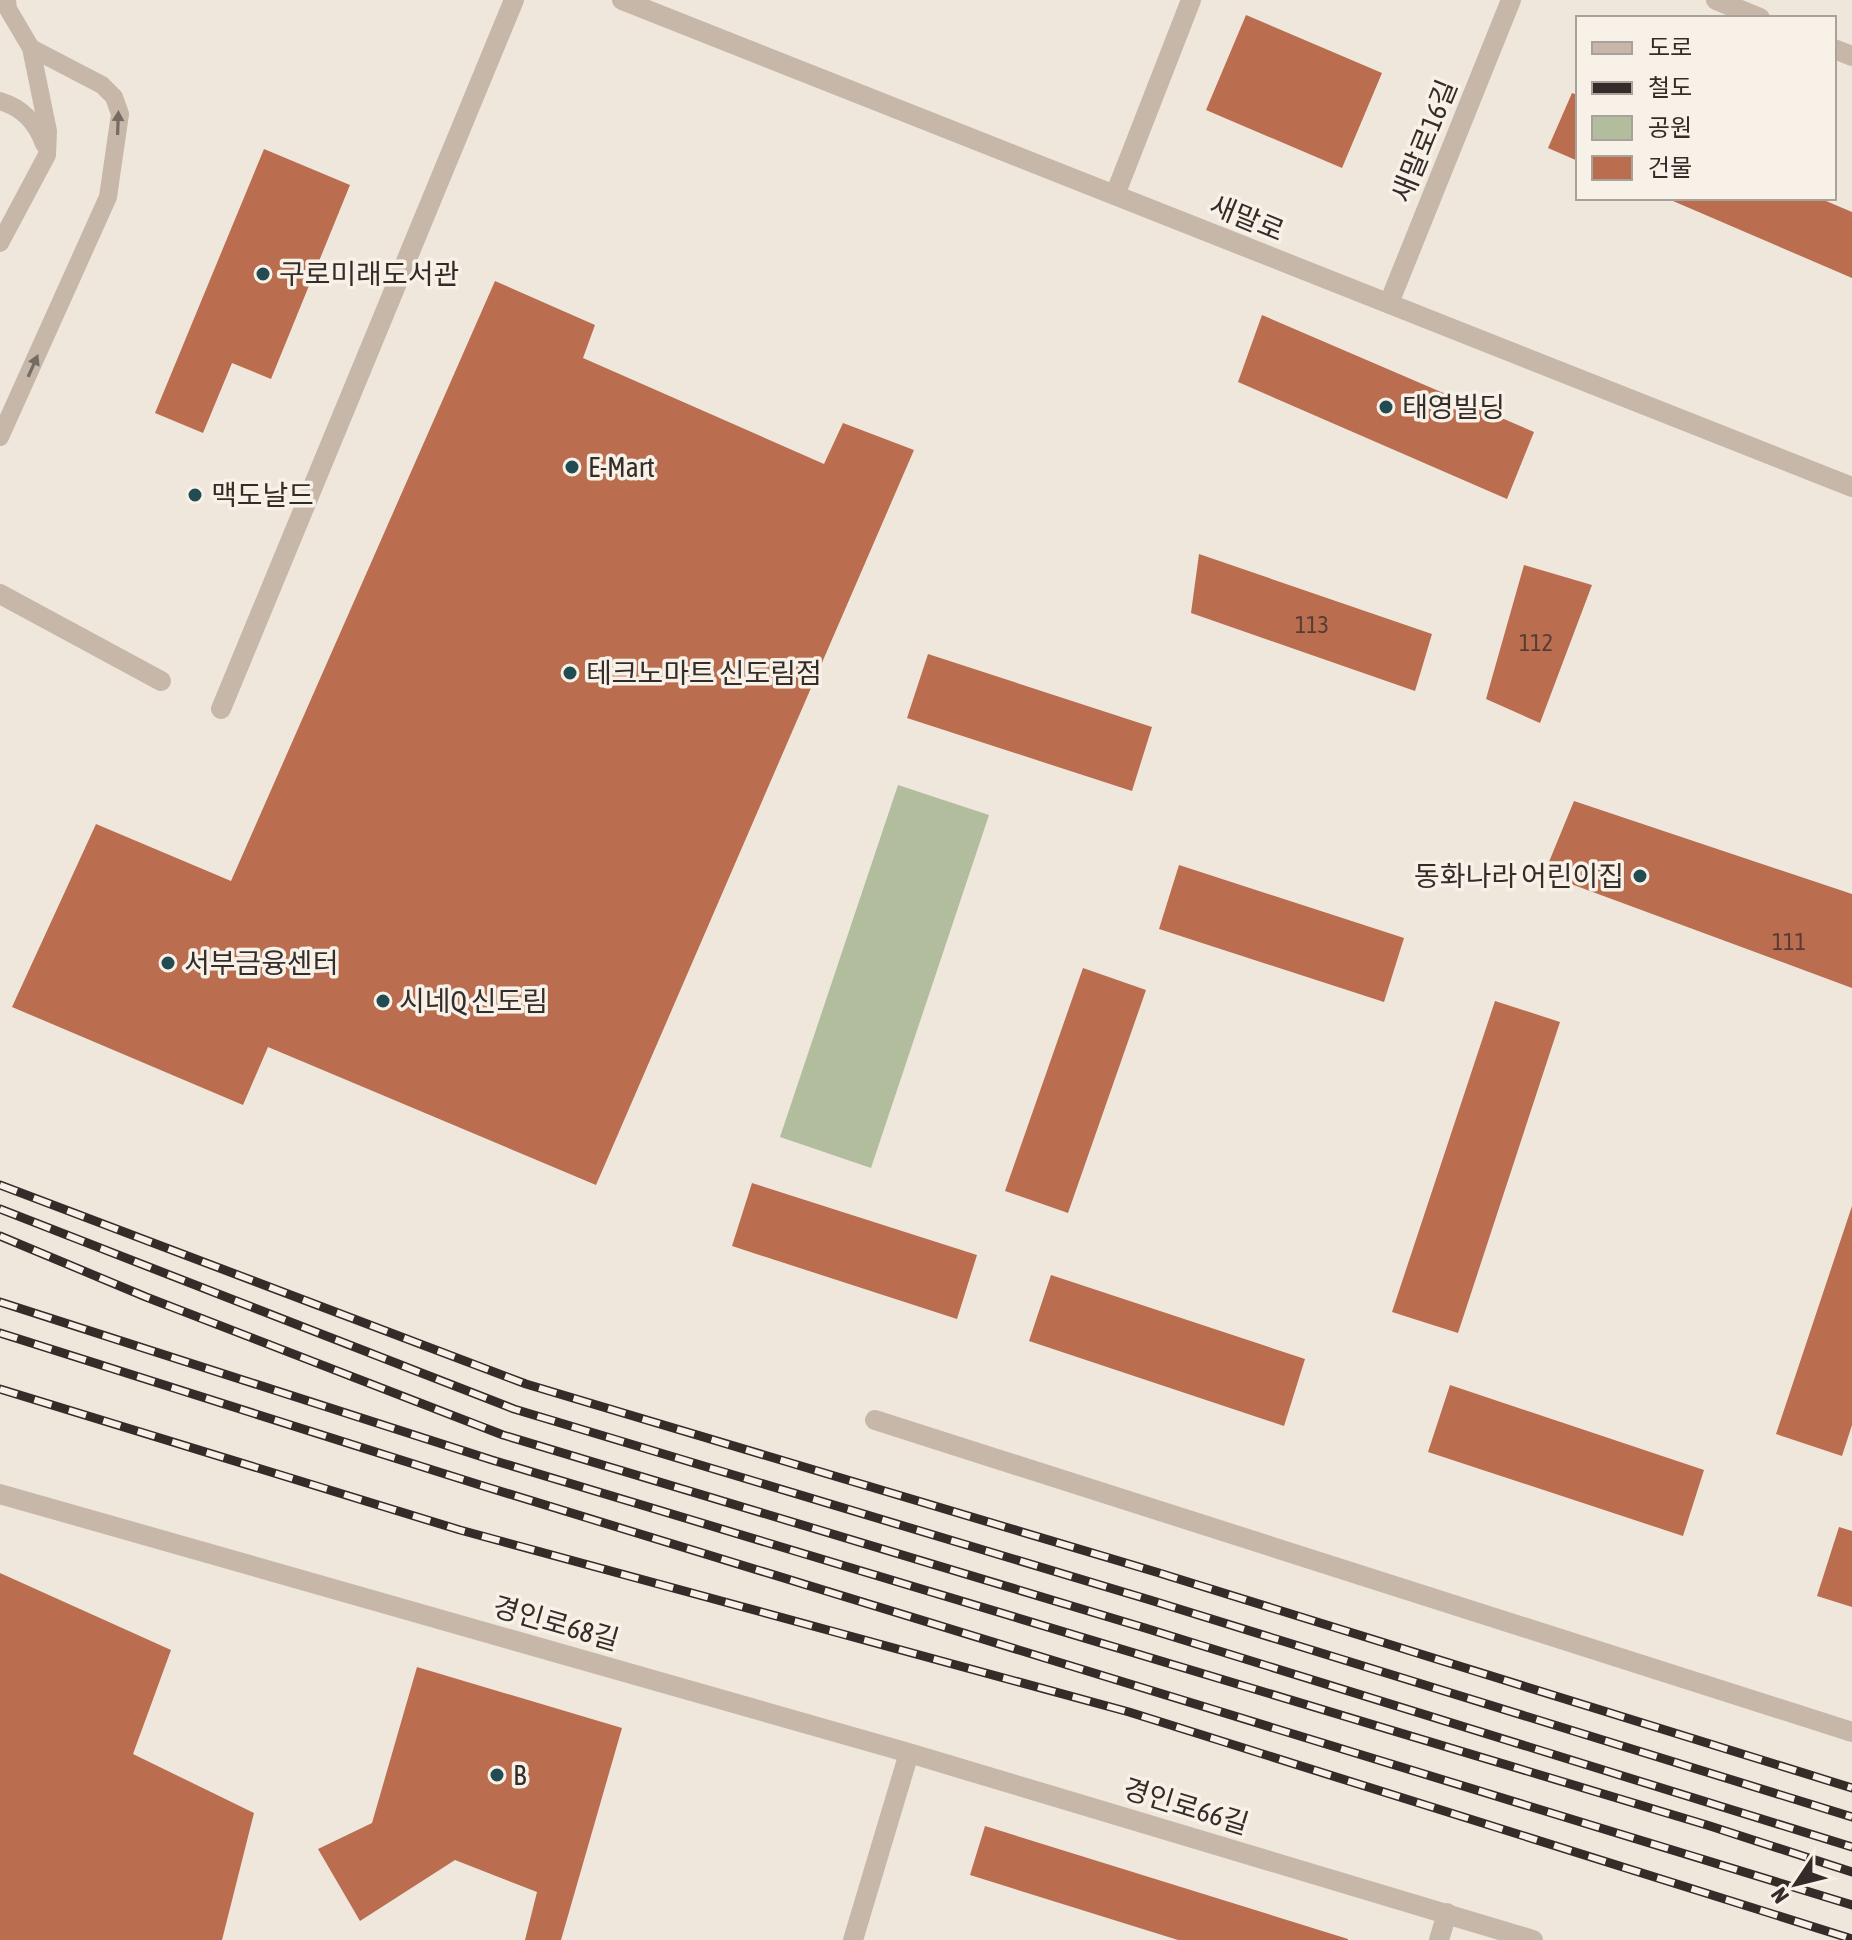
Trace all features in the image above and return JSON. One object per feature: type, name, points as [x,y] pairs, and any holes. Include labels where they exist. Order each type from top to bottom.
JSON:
[{"type":"street","points":[[221,709],[514,0]]},
{"type":"street","name":"새말로","points":[[622,0],[1852,487]]},
{"type":"street","points":[[1115,195],[1191,0]]},
{"type":"street","name":"새말로16길","points":[[1389,303],[1511,0]]},
{"type":"street","points":[[1722,1],[1756,16]]},
{"type":"street","points":[[0,594],[161,681]]},
{"type":"street","points":[[875,1420],[1852,1732]]},
{"type":"street","name":"경인로68길","points":[[0,1494],[909,1753]]},
{"type":"street","points":[[853,1940],[909,1753]]},
{"type":"street","name":"경인로66길","points":[[909,1753],[1533,1940]]},
{"type":"street","points":[[1439,1940],[1447,1913]]},
{"type":"lane","points":[[0,243],[47,155],[48,131],[31,48],[8,9],[7,0]]},
{"type":"lane","points":[[0,437],[108,197],[120,114],[114,97],[102,85],[31,48]]},
{"type":"lane","points":[[0,101],[19,107],[31,119],[47,155]]},
{"type":"green space","points":[[898,785],[989,815],[871,1168],[780,1137]]},
{"type":"building","points":[[1246,15],[1382,73],[1342,168],[1206,110]]},
{"type":"building","points":[[1572,93],[1576,94],[1576,160],[1548,148]]},
{"type":"building","name":"구로미래도서관","points":[[264,149],[350,185],[271,379],[232,363],[203,433],[155,413]]},
{"type":"building","points":[[1671,200],[1824,200],[1852,212],[1852,278]]},
{"type":"building","name":"테크노마트 신도림점","points":[[495,281],[595,325],[583,358],[824,464],[843,423],[914,450],[596,1185],[268,1047],[243,1105],[12,1007],[96,824],[231,881]]},
{"type":"building","name":"태영빌딩","points":[[1262,315],[1534,432],[1507,499],[1238,382]]},
{"type":"building","points":[[1199,554],[1432,634],[1415,691],[1191,613]]},
{"type":"building","points":[[1524,565],[1592,585],[1540,723],[1486,699]]},
{"type":"building","points":[[928,654],[1152,727],[1132,791],[907,718]]},
{"type":"building","points":[[1574,801],[1852,894],[1852,988],[1544,874]]},
{"type":"building","points":[[1179,865],[1404,938],[1384,1002],[1159,929]]},
{"type":"building","points":[[1083,968],[1146,990],[1068,1213],[1005,1191]]},
{"type":"building","points":[[1495,1001],[1560,1022],[1458,1333],[1392,1312]]},
{"type":"building","points":[[752,1183],[977,1255],[957,1319],[732,1246]]},
{"type":"building","points":[[1852,1206],[1852,1425],[1842,1456],[1776,1434]]},
{"type":"building","points":[[1051,1275],[1305,1359],[1284,1426],[1029,1341]]},
{"type":"building","points":[[1450,1385],[1704,1470],[1683,1536],[1428,1452]]},
{"type":"building","points":[[1839,1527],[1852,1531],[1852,1607],[1817,1596]]},
{"type":"building","points":[[0,1573],[171,1650],[133,1754],[254,1813],[222,1940],[0,1940]]},
{"type":"building","name":"B","points":[[417,1667],[622,1728],[561,1940],[525,1940],[537,1892],[455,1860],[360,1921],[318,1849],[372,1823]]},
{"type":"building","points":[[985,1826],[1348,1940],[1178,1940],[970,1875]]},
{"type":"railway","points":[[0,1185],[526,1384],[1156,1572],[1852,1788]]},
{"type":"railway","points":[[0,1209],[514,1409],[1150,1600],[1852,1817]]},
{"type":"railway","points":[[0,1236],[146,1297],[503,1435],[1145,1628],[1852,1847]]},
{"type":"railway","points":[[0,1302],[492,1460],[1710,1826],[1852,1872]]},
{"type":"railway","points":[[0,1333],[480,1485],[1852,1905]]},
{"type":"railway","points":[[0,1389],[460,1530],[1129,1712],[1852,1939]]},
{"type":"place","name":"구로미래도서관","points":[[263,274]]},
{"type":"place","name":"태영빌딩","points":[[1386,407]]},
{"type":"place","name":"E-Mart","points":[[572,467]]},
{"type":"place","name":"맥도날드","points":[[195,495]]},
{"type":"place","name":"테크노마트 신도림점","points":[[570,673]]},
{"type":"place","name":"동화나라 어린이집","points":[[1640,876]]},
{"type":"place","name":"서부금융센터","points":[[168,963]]},
{"type":"place","name":"시네Q 신도림","points":[[383,1001]]},
{"type":"place","name":"B","points":[[497,1775]]}]
